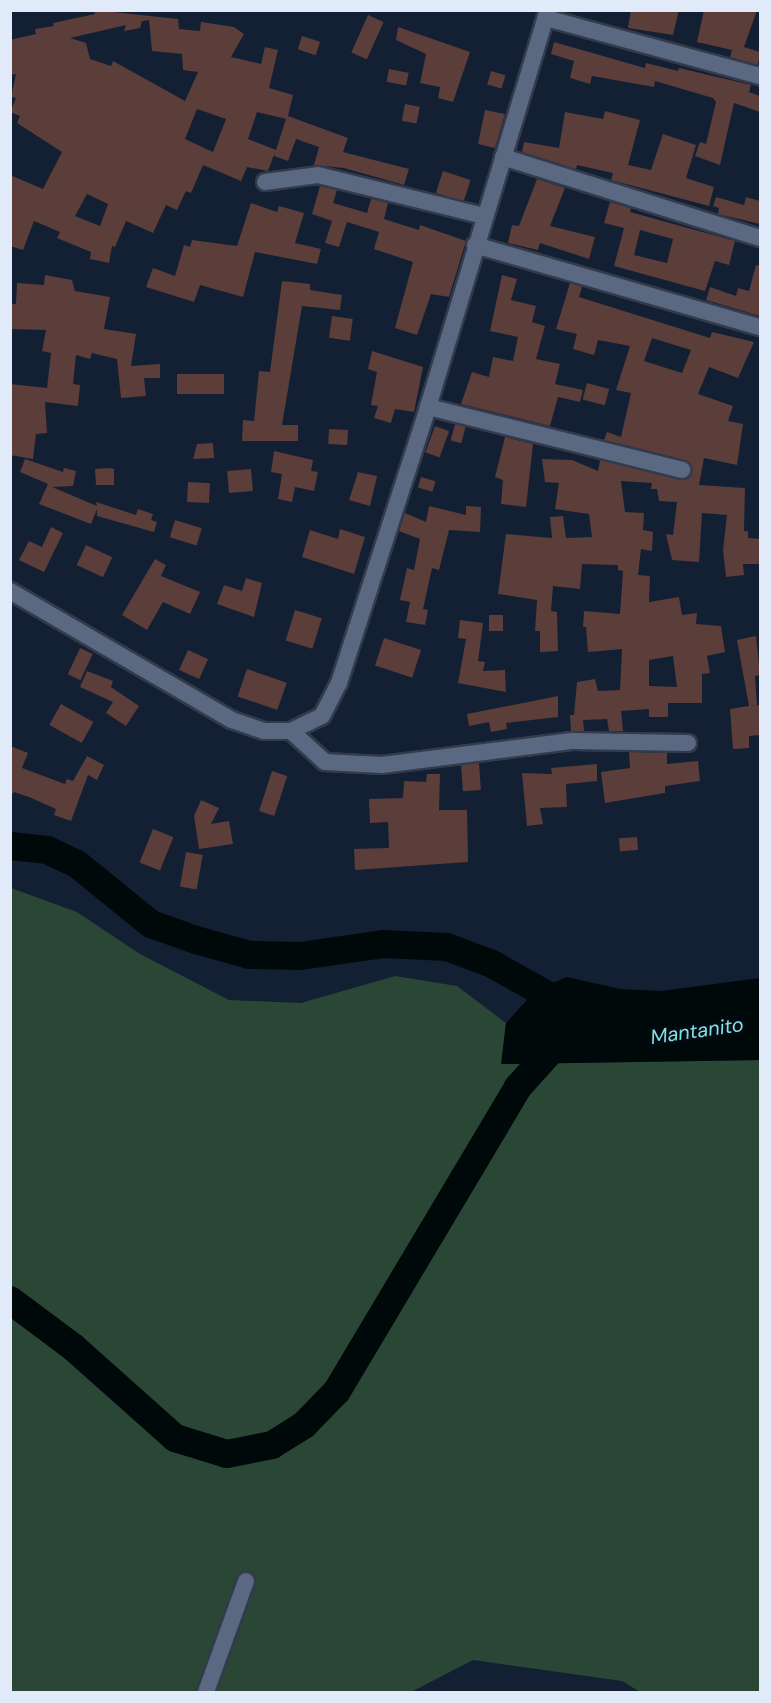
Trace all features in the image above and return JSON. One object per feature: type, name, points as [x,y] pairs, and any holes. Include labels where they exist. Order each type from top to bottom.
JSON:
[{"type":"street","points":[[10,591],[232,720],[264,731],[291,731],[322,716],[339,683],[428,407],[475,245],[547,14],[760,76]]},
{"type":"street","points":[[503,158],[760,238]]},
{"type":"street","points":[[266,182],[318,175],[484,216]]},
{"type":"street","points":[[475,245],[760,327]]},
{"type":"street","points":[[428,407],[682,470]]},
{"type":"street","points":[[291,731],[325,762],[382,765],[573,741],[688,743]]},
{"type":"street","points":[[206,1692],[246,1581]]},
{"type":"green space","points":[[11,888],[77,912],[140,954],[229,1000],[301,1003],[395,976],[457,986],[506,1023],[502,1064],[760,1060],[760,1692],[640,1692],[622,1681],[473,1660],[411,1692],[11,1692]]},
{"type":"water","name":"Mantanito","points":[[567,977],[620,989],[661,991],[760,978],[760,1060],[501,1064],[506,1023],[537,989]]},
{"type":"building","points":[[94,10],[178,19],[179,29],[200,31],[201,22],[234,27],[244,34],[231,57],[261,64],[265,47],[278,50],[269,88],[293,95],[288,116],[348,138],[343,152],[409,169],[404,185],[344,168],[314,165],[319,147],[296,139],[288,161],[274,156],[275,152],[268,171],[247,167],[241,181],[203,165],[191,193],[186,191],[177,210],[166,205],[153,233],[126,221],[115,247],[112,246],[109,263],[90,259],[91,252],[57,238],[60,232],[34,221],[23,250],[10,246],[10,175],[43,189],[62,152],[17,123],[20,116],[10,112],[16,98],[11,97],[16,74],[10,75],[10,40],[36,34],[35,29],[54,26],[53,23],[95,14]],"holes":[[[149,20],[152,51],[182,54],[183,70],[198,72],[185,101],[113,61],[111,66],[90,59],[86,43],[70,38],[126,25],[124,31],[140,28],[142,21]],[[197,109],[226,119],[213,152],[185,139]],[[257,112],[286,119],[276,150],[248,139]],[[87,194],[108,204],[100,226],[75,216]]]},
{"type":"building","points":[[631,10],[679,10],[673,35],[628,28]]},
{"type":"building","points":[[704,10],[757,10],[744,47],[760,52],[758,65],[730,57],[732,50],[697,42]]},
{"type":"building","points":[[368,15],[384,22],[367,59],[351,52]]},
{"type":"building","points":[[398,27],[470,52],[453,102],[438,98],[440,87],[420,83],[426,54],[396,40]]},
{"type":"building","points":[[302,36],[320,42],[316,55],[298,49]]},
{"type":"building","points":[[554,42],[645,68],[646,63],[678,71],[679,68],[751,85],[749,92],[760,96],[760,112],[734,103],[720,165],[695,156],[700,142],[706,144],[716,102],[713,98],[655,81],[654,87],[592,76],[590,84],[570,78],[574,61],[551,54]]},
{"type":"building","points":[[389,69],[409,73],[406,86],[387,82]]},
{"type":"building","points":[[491,71],[505,75],[502,89],[487,84]]},
{"type":"building","points":[[405,104],[420,107],[416,124],[402,121]]},
{"type":"building","points":[[485,110],[505,114],[495,148],[478,144]]},
{"type":"building","points":[[605,111],[640,120],[628,165],[651,170],[663,134],[696,145],[686,178],[714,187],[709,206],[611,180],[613,173],[577,165],[576,169],[522,152],[524,142],[559,148],[565,112],[603,119]]},
{"type":"building","points":[[443,171],[471,180],[463,202],[436,193]]},
{"type":"building","points":[[537,179],[565,188],[550,226],[595,237],[589,259],[540,243],[538,250],[508,243],[512,225],[519,226]]},
{"type":"building","points":[[320,186],[337,190],[333,203],[367,213],[371,199],[388,203],[384,219],[419,230],[420,225],[466,241],[449,297],[431,294],[417,335],[395,328],[413,262],[374,249],[379,232],[347,222],[339,247],[325,243],[332,221],[312,214]]},
{"type":"building","points":[[716,197],[744,205],[746,197],[760,201],[760,224],[718,214],[719,208],[713,206]]},
{"type":"building","points":[[610,202],[631,208],[630,212],[735,241],[729,265],[715,261],[705,291],[614,266],[624,228],[604,223]],"holes":[[[640,230],[673,239],[667,263],[634,255]]]},
{"type":"building","points":[[251,203],[277,212],[279,206],[304,213],[295,243],[321,249],[317,264],[255,252],[243,297],[200,285],[194,302],[146,287],[153,268],[175,276],[184,245],[190,247],[192,240],[237,246]]},
{"type":"building","points":[[756,265],[760,266],[760,316],[706,300],[710,287],[736,296],[738,288],[749,291]]},
{"type":"building","points":[[45,275],[72,280],[75,291],[110,297],[104,329],[136,334],[131,366],[160,364],[160,378],[144,378],[146,396],[121,398],[117,359],[92,353],[90,359],[76,355],[73,384],[80,385],[78,406],[45,402],[47,433],[36,434],[33,459],[10,455],[10,384],[47,388],[51,353],[42,351],[46,330],[10,329],[10,304],[16,304],[17,283],[44,285]]},
{"type":"building","points":[[502,275],[517,279],[511,300],[536,306],[532,322],[545,326],[536,359],[560,364],[555,384],[583,390],[580,402],[558,397],[550,426],[461,404],[472,372],[489,377],[493,357],[513,361],[518,337],[490,331]]},
{"type":"building","points":[[282,281],[310,284],[310,290],[342,295],[340,310],[302,306],[282,425],[298,425],[298,441],[242,441],[243,420],[254,421],[259,371],[270,372]]},
{"type":"building","points":[[570,283],[582,287],[579,297],[710,338],[712,332],[754,342],[738,378],[709,367],[698,394],[733,406],[728,421],[743,424],[737,465],[704,458],[699,485],[745,488],[744,531],[748,531],[748,538],[760,539],[760,564],[743,564],[744,575],[726,577],[723,550],[727,515],[702,513],[699,562],[672,560],[666,534],[673,535],[677,502],[659,501],[657,489],[651,489],[652,483],[621,481],[625,512],[644,513],[643,530],[653,532],[652,551],[641,549],[638,575],[650,576],[649,602],[679,597],[682,615],[697,613],[696,624],[721,626],[725,652],[707,656],[710,673],[702,674],[702,703],[668,703],[668,717],[649,717],[649,709],[621,711],[623,731],[609,731],[607,719],[583,720],[584,731],[571,731],[570,715],[574,715],[577,682],[595,679],[598,691],[620,690],[622,649],[588,652],[586,627],[583,627],[584,611],[620,614],[623,571],[618,570],[618,565],[582,564],[580,589],[553,586],[551,611],[557,612],[558,651],[540,652],[540,631],[535,631],[537,600],[498,594],[506,534],[552,538],[550,517],[563,516],[566,538],[592,537],[589,514],[555,509],[559,483],[545,482],[542,459],[572,460],[598,471],[600,460],[680,480],[692,472],[685,460],[604,440],[607,432],[621,437],[631,393],[616,390],[630,346],[598,340],[594,355],[573,349],[577,334],[556,329]],"holes":[[[652,338],[691,350],[682,373],[644,361]],[[673,656],[677,687],[649,686],[649,660]]]},
{"type":"building","points":[[332,316],[353,319],[350,341],[329,338]]},
{"type":"building","points":[[372,351],[423,367],[414,412],[395,409],[391,423],[374,418],[378,406],[371,405],[377,372],[368,369]]},
{"type":"building","points":[[177,374],[224,374],[224,394],[177,394]]},
{"type":"building","points":[[587,383],[609,389],[605,405],[583,399]]},
{"type":"building","points":[[455,424],[466,427],[461,443],[451,440]]},
{"type":"building","points":[[435,426],[449,431],[440,457],[425,452]]},
{"type":"building","points":[[329,429],[348,430],[347,445],[328,444]]},
{"type":"building","points":[[505,437],[533,444],[526,507],[501,504],[503,480],[495,477]]},
{"type":"building","points":[[213,443],[214,458],[193,459],[197,444]]},
{"type":"building","points":[[274,451],[313,460],[311,471],[318,472],[314,491],[295,487],[292,502],[278,499],[282,474],[271,472]]},
{"type":"building","points":[[25,459],[63,472],[64,468],[76,471],[73,486],[52,487],[97,506],[96,502],[136,515],[138,509],[153,514],[151,520],[157,522],[154,532],[97,516],[97,509],[91,524],[39,504],[48,484],[20,472]]},
{"type":"building","points":[[95,469],[114,469],[114,485],[96,485]]},
{"type":"building","points":[[251,469],[253,491],[229,493],[227,471]]},
{"type":"building","points":[[358,472],[377,476],[370,506],[349,500]]},
{"type":"building","points":[[421,477],[435,481],[432,492],[418,488]]},
{"type":"building","points":[[188,482],[210,483],[209,503],[187,502]]},
{"type":"building","points":[[429,506],[466,515],[466,506],[481,507],[480,532],[449,530],[439,570],[432,568],[423,609],[428,610],[425,625],[406,622],[410,602],[400,600],[407,568],[414,570],[420,539],[399,531],[405,513],[426,522]]},
{"type":"building","points":[[175,520],[202,528],[197,545],[170,537]]},
{"type":"building","points":[[51,527],[63,533],[44,572],[19,560],[29,541],[42,547]]},
{"type":"building","points":[[340,529],[365,537],[354,574],[302,557],[310,530],[338,539]]},
{"type":"building","points":[[86,545],[112,557],[103,577],[77,565]]},
{"type":"building","points":[[155,559],[166,565],[161,576],[200,592],[190,614],[163,602],[147,630],[122,615]]},
{"type":"building","points":[[246,578],[262,583],[254,617],[217,604],[224,585],[242,591]]},
{"type":"building","points":[[295,610],[322,618],[312,649],[286,641]]},
{"type":"building","points":[[489,615],[503,615],[503,631],[489,631]]},
{"type":"building","points":[[460,620],[483,623],[478,661],[485,662],[483,671],[505,670],[506,692],[458,683],[466,639],[458,638]]},
{"type":"building","points":[[756,636],[760,675],[755,676],[757,705],[750,706],[760,705],[760,735],[749,736],[749,748],[733,749],[730,709],[749,706],[737,640]]},
{"type":"building","points":[[384,638],[421,650],[412,678],[375,666]]},
{"type":"building","points":[[80,648],[93,654],[80,680],[68,674]]},
{"type":"building","points":[[188,650],[208,659],[199,679],[179,670]]},
{"type":"building","points":[[247,669],[287,683],[277,710],[238,696]]},
{"type":"building","points":[[87,671],[113,681],[111,687],[139,706],[126,726],[106,713],[113,702],[80,687]]},
{"type":"building","points":[[558,696],[558,717],[506,723],[507,729],[491,732],[489,722],[469,726],[467,714]]},
{"type":"building","points":[[61,704],[93,722],[82,743],[49,725]]},
{"type":"building","points":[[10,746],[28,753],[22,768],[65,784],[67,779],[73,781],[87,756],[104,765],[97,780],[88,775],[71,821],[54,815],[56,809],[29,797],[14,792],[10,796]]},
{"type":"building","points":[[629,752],[667,753],[667,764],[698,761],[700,781],[665,786],[665,793],[605,803],[601,772],[630,768]]},
{"type":"building","points":[[479,763],[481,790],[463,791],[461,764]]},
{"type":"building","points":[[597,764],[597,781],[566,784],[567,807],[540,808],[543,824],[527,826],[522,773],[552,774],[551,768]]},
{"type":"building","points":[[272,771],[287,776],[274,816],[259,811]]},
{"type":"building","points":[[427,774],[440,774],[439,810],[467,810],[468,862],[355,870],[354,849],[389,848],[388,822],[370,823],[369,799],[403,798],[404,781],[426,782]]},
{"type":"building","points":[[201,800],[219,808],[211,824],[229,821],[233,844],[199,849],[194,816]]},
{"type":"building","points":[[153,829],[173,837],[160,871],[140,862]]},
{"type":"building","points":[[637,837],[638,850],[620,851],[619,838]]},
{"type":"building","points":[[186,852],[203,855],[197,889],[180,886]]},
{"type":"waterway","points":[[10,846],[47,850],[77,864],[151,924],[196,940],[250,955],[300,956],[383,944],[447,947],[492,964],[569,1007]]},
{"type":"waterway","points":[[10,1300],[73,1347],[175,1438],[227,1454],[272,1445],[304,1425],[337,1391],[518,1087],[566,1034]]}]
